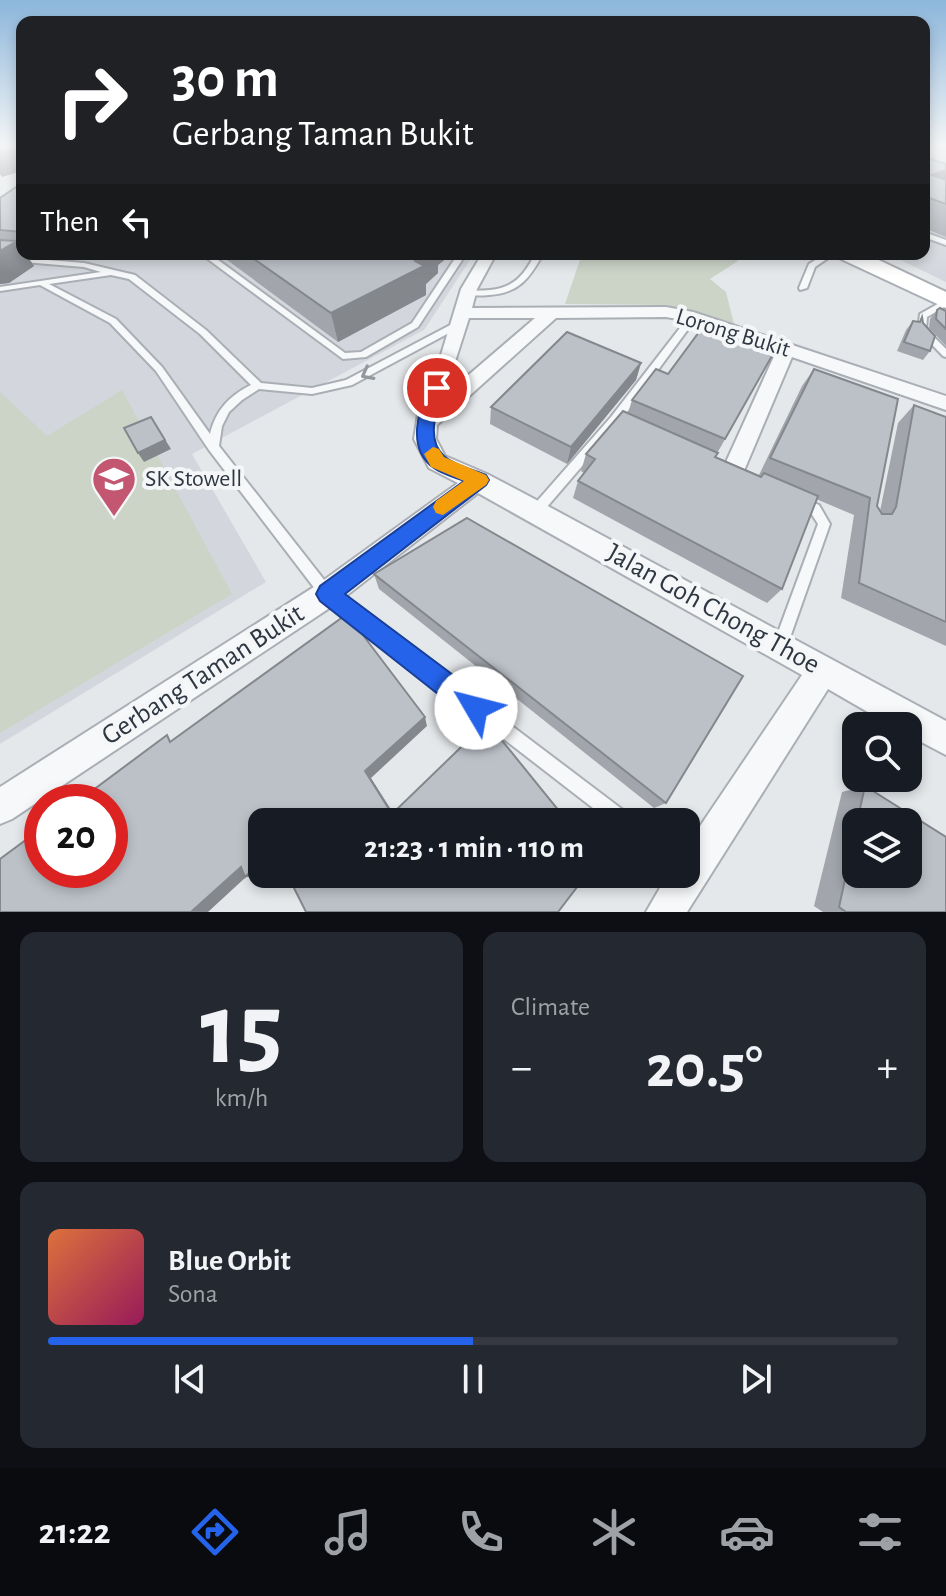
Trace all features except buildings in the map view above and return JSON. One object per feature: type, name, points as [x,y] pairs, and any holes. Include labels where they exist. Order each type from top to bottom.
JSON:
[{"type":"street","points":[[427,422],[429,408],[464,310],[486,260]]},
{"type":"street","points":[[861,260],[946,302]]},
{"type":"street","name":"Lorong Bukit","points":[[464,310],[666,312],[693,317],[787,348],[895,393],[946,403]]},
{"type":"street","points":[[427,422],[551,313]]},
{"type":"street","points":[[732,473],[787,348]]},
{"type":"street","name":"Jalan Goh Chong Thoe","points":[[427,422],[425,439],[437,462],[479,480],[536,511],[946,739]]},
{"type":"street","name":"Gerbang Taman Bukit","points":[[0,807],[327,594],[479,480]]},
{"type":"street","points":[[700,854],[823,670]]},
{"type":"street","points":[[665,912],[679,888]]},
{"type":"lane","points":[[24,260],[84,265],[132,277],[203,332],[258,386]]},
{"type":"lane","points":[[213,260],[343,356],[363,355],[415,325],[458,260]]},
{"type":"lane","points":[[213,447],[216,422],[235,396],[258,386],[312,391],[349,383],[491,294],[512,288],[528,277],[536,260]]},
{"type":"lane","points":[[803,288],[812,266],[821,260]]},
{"type":"lane","points":[[0,289],[113,272]]},
{"type":"lane","points":[[41,283],[113,321],[159,369],[213,447],[327,594],[607,808]]},
{"type":"lane","points":[[946,302],[923,316],[922,330],[946,354]]},
{"type":"lane","points":[[536,511],[615,420],[693,317]]},
{"type":"lane","points":[[615,420],[628,426]]},
{"type":"lane","points":[[780,646],[824,524],[815,509],[787,497]]},
{"type":"shaded area","points":[[930,189],[946,189],[946,282],[900,260],[930,260]]},
{"type":"shaded area","name":"SK Stowell","points":[[0,204],[16,240],[16,260],[470,260],[424,330],[192,454],[266,582],[0,744]]},
{"type":"shaded area","points":[[580,260],[738,261],[710,279],[726,292],[734,324],[667,305],[565,304]]},
{"type":"shaded area","points":[[122,390],[232,594],[0,733],[0,392],[47,436]]},
{"type":"slow traffic","points":[[433,454],[437,462],[479,480],[443,507]]},
{"type":"place","name":"SK Stowell","points":[[114,518]]},
{"type":"route","points":[[437,388],[429,408],[425,439],[437,462],[479,480],[327,594],[476,708]]}]
